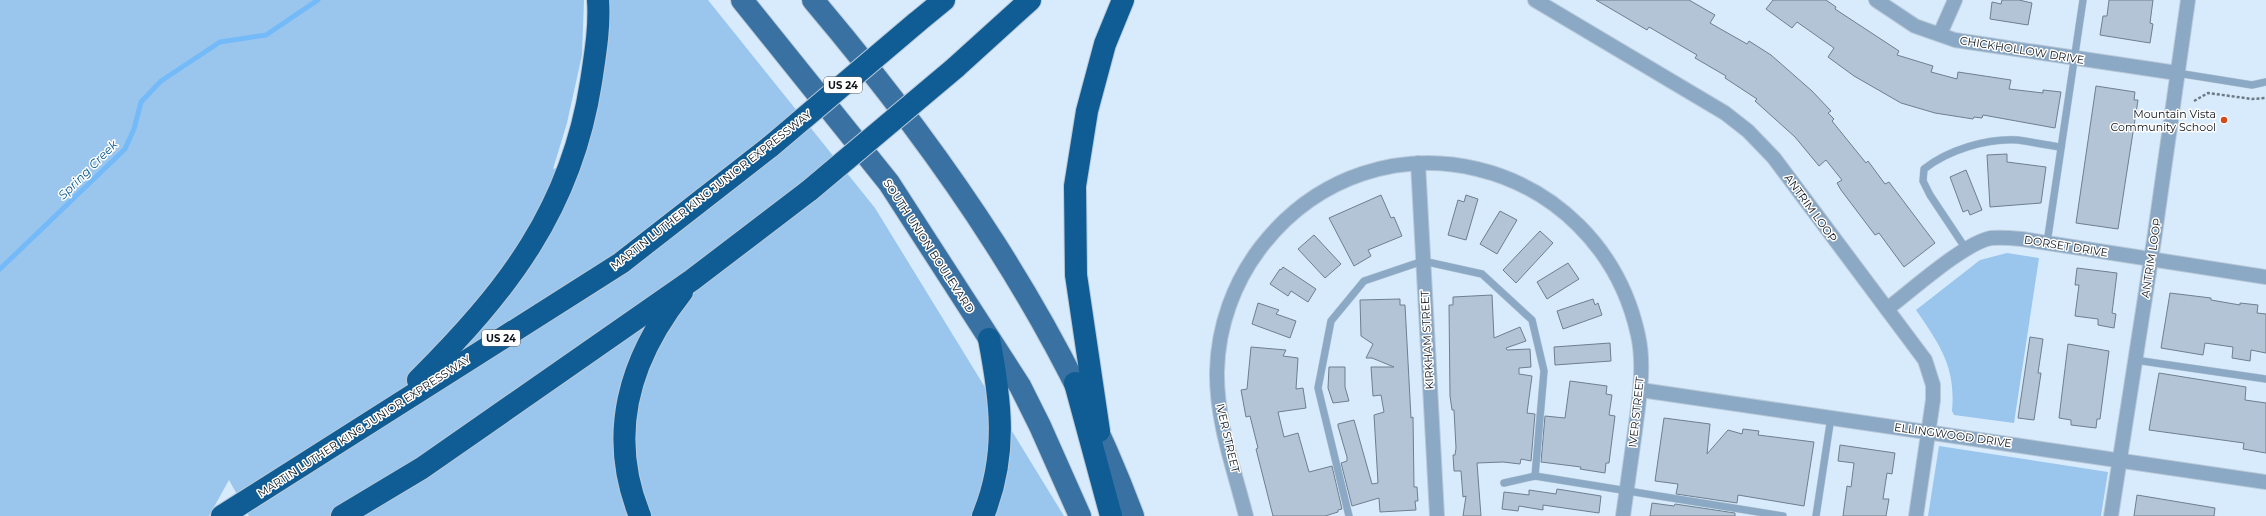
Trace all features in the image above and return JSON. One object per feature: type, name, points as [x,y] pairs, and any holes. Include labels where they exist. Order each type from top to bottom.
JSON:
[{"type":"highway","points":[[390,408],[463,336],[495,299],[531,247],[556,202],[572,161],[586,115],[595,58],[598,0]]},
{"type":"highway","name":"MARTIN LUTHER KING JUNIOR EXPRESSWAY","points":[[222,516],[244,504],[390,408],[621,263],[771,146],[944,0]]},
{"type":"highway","points":[[342,516],[422,468],[692,280],[810,190],[955,68],[1030,0]]},
{"type":"highway","points":[[1099,431],[1076,275],[1074,186],[1089,104],[1105,44],[1123,0]]},
{"type":"highway","points":[[640,516],[632,495],[625,468],[625,414],[631,384],[650,341],[676,299],[692,280]]},
{"type":"highway","points":[[983,516],[997,473],[1000,448],[999,389],[990,338]]},
{"type":"highway","points":[[1075,383],[1111,516]]},
{"type":"main road","name":"SOUTH UNION BOULEVARD","points":[[742,0],[889,183],[1020,386],[1040,426],[1080,516]]},
{"type":"main road","points":[[813,0],[846,39],[974,210],[1055,342],[1099,431],[1133,516]]},
{"type":"street","name":"ANTRIM LOOP","points":[[1535,0],[1725,113],[1748,131],[1774,158],[1887,309],[1917,346],[1929,371],[1933,400],[1916,516]]},
{"type":"street","name":"CHICKHOLLOW DRIVE","points":[[1876,0],[1915,26],[1955,40],[2177,73]]},
{"type":"street","points":[[1940,34],[1955,0]]},
{"type":"street","name":"ANTRIM LOOP","points":[[2112,516],[2188,0]]},
{"type":"street","name":"KIRKHAM STREET","points":[[1418,163],[1437,516]]},
{"type":"street","name":"IVER STREET","points":[[1246,516],[1221,417],[1217,370],[1224,322],[1240,279],[1252,258],[1270,235],[1287,218],[1328,188],[1369,171],[1394,165],[1418,163],[1470,166],[1510,178],[1533,190],[1570,216],[1587,233],[1614,270],[1624,290],[1639,338],[1641,390],[1623,516]]},
{"type":"street","name":"DORSET DRIVE","points":[[1887,309],[1966,249],[1975,243],[1990,238],[2005,237],[2266,277]]},
{"type":"street","name":"ELLINGWOOD DRIVE","points":[[1641,390],[2266,482]]},
{"type":"lane","points":[[2047,243],[2083,0]]},
{"type":"lane","points":[[2177,73],[2252,85],[2266,82]]},
{"type":"lane","points":[[1966,249],[1930,195],[1923,181],[1924,169],[1938,158],[1986,142],[2016,140],[2061,147]]},
{"type":"lane","points":[[1349,516],[1318,388],[1331,321],[1364,281],[1423,261],[1482,274],[1532,320],[1544,370],[1535,476]]},
{"type":"lane","points":[[2135,360],[2266,379]]},
{"type":"lane","points":[[1816,516],[1831,417]]},
{"type":"lane","points":[[1504,483],[1535,476],[1783,516]]},
{"type":"path","points":[[2194,101],[2208,93],[2252,99],[2266,98]]},
{"type":"shaded area","points":[[0,0],[584,0],[582,55],[567,123],[553,169],[582,158],[606,0],[708,0],[875,208],[1064,516],[249,516],[229,480],[209,516],[0,516]]},
{"type":"shaded area","points":[[2007,253],[2039,258],[2014,423],[1954,415],[1952,411],[1953,395],[1949,369],[1939,346],[1916,310],[1980,260]]},
{"type":"shaded area","points":[[1939,446],[2108,472],[2101,516],[1928,516]]},
{"type":"building","points":[[1596,0],[1689,0],[1715,15],[1710,23],[1747,44],[1749,41],[1771,55],[1812,91],[1831,111],[1828,113],[1834,119],[1832,121],[1866,163],[1868,161],[1885,184],[1889,182],[1935,243],[1904,267],[1879,233],[1875,235],[1841,190],[1837,183],[1842,180],[1826,160],[1819,166],[1795,137],[1755,101],[1757,99],[1725,78],[1726,76],[1695,58],[1697,55],[1649,27],[1647,30]]},
{"type":"building","points":[[1773,0],[1826,0],[1836,7],[1835,9],[1899,51],[1897,55],[1933,66],[1931,72],[1957,79],[1958,72],[2011,80],[2009,89],[2043,93],[2043,90],[2061,92],[2055,128],[1983,115],[1982,118],[1974,117],[1973,119],[1935,113],[1901,103],[1854,76],[1828,57],[1834,48],[1797,22],[1792,28],[1766,9]]},
{"type":"building","points":[[2002,0],[2019,0],[2032,3],[2028,25],[1990,19],[1992,2],[2001,4]]},
{"type":"building","points":[[2109,0],[2153,0],[2150,23],[2153,24],[2150,43],[2100,35],[2103,16],[2107,16]]},
{"type":"building","points":[[2096,86],[2135,92],[2134,100],[2138,100],[2118,229],[2076,223]]},
{"type":"building","points":[[2007,154],[2007,162],[2046,167],[2041,203],[1990,207],[1987,155]]},
{"type":"building","points":[[1966,170],[1982,210],[1970,215],[1968,210],[1963,212],[1950,177]]},
{"type":"building","points":[[1381,195],[1391,218],[1394,217],[1402,236],[1368,250],[1371,256],[1354,266],[1329,218]]},
{"type":"building","points":[[1466,195],[1478,199],[1466,240],[1448,235],[1458,200],[1464,202]]},
{"type":"building","points":[[1500,211],[1517,220],[1497,254],[1480,244]]},
{"type":"building","points":[[1540,231],[1553,243],[1516,283],[1503,270]]},
{"type":"building","points":[[1314,235],[1341,264],[1325,278],[1298,249]]},
{"type":"building","points":[[1568,263],[1579,279],[1547,299],[1537,282]]},
{"type":"building","points":[[1283,267],[1316,289],[1308,302],[1291,291],[1288,296],[1270,284]]},
{"type":"building","points":[[2077,268],[2117,273],[2112,313],[2116,314],[2114,328],[2098,325],[2098,319],[2075,316],[2079,285],[2075,285]]},
{"type":"building","points":[[2170,293],[2211,298],[2211,300],[2240,305],[2240,303],[2258,305],[2257,313],[2266,314],[2266,353],[2251,350],[2250,361],[2232,358],[2233,347],[2205,343],[2203,355],[2161,348]]},
{"type":"building","points":[[1492,295],[1494,338],[1520,327],[1526,341],[1506,348],[1507,350],[1530,349],[1531,367],[1519,368],[1519,374],[1532,376],[1527,413],[1535,414],[1531,461],[1521,459],[1520,464],[1503,462],[1477,463],[1481,516],[1463,516],[1466,496],[1463,497],[1461,471],[1454,471],[1453,455],[1455,455],[1456,448],[1454,410],[1452,410],[1450,396],[1449,305],[1453,305],[1453,297]]},
{"type":"building","points":[[1400,299],[1400,305],[1405,305],[1411,418],[1413,417],[1414,487],[1417,487],[1418,501],[1415,501],[1416,510],[1380,512],[1379,498],[1352,506],[1341,463],[1347,461],[1347,457],[1338,424],[1354,420],[1372,484],[1378,483],[1374,415],[1384,412],[1381,395],[1373,396],[1371,367],[1394,367],[1372,358],[1366,358],[1373,344],[1361,336],[1360,300]]},
{"type":"building","points":[[1593,299],[1595,305],[1598,303],[1602,315],[1563,329],[1557,311]]},
{"type":"building","points":[[1258,303],[1279,310],[1276,314],[1296,321],[1290,338],[1252,324]]},
{"type":"building","points":[[2030,337],[2043,339],[2038,373],[2041,373],[2034,420],[2018,418]]},
{"type":"building","points":[[1610,343],[1611,361],[1555,365],[1554,347]]},
{"type":"building","points":[[2068,344],[2109,351],[2100,419],[2097,419],[2096,428],[2071,425],[2071,420],[2059,418]]},
{"type":"building","points":[[1251,347],[1286,350],[1283,356],[1298,358],[1296,389],[1303,388],[1306,408],[1278,412],[1284,437],[1298,433],[1309,472],[1332,466],[1342,509],[1338,510],[1338,512],[1325,516],[1273,516],[1256,449],[1258,448],[1250,416],[1246,417],[1241,390],[1247,389]]},
{"type":"building","points":[[1329,367],[1345,367],[1345,387],[1349,401],[1333,403],[1328,388]]},
{"type":"building","points":[[2159,373],[2246,387],[2245,400],[2266,403],[2266,453],[2243,449],[2244,443],[2149,430]]},
{"type":"building","points":[[1570,381],[1607,386],[1606,394],[1612,395],[1609,415],[1615,416],[1609,463],[1606,463],[1605,473],[1580,469],[1581,467],[1541,462],[1545,416],[1565,418]]},
{"type":"building","points":[[1664,418],[1710,424],[1707,454],[1728,430],[1742,434],[1743,429],[1759,431],[1758,435],[1814,442],[1804,506],[1738,495],[1737,503],[1676,494],[1678,484],[1655,481]]},
{"type":"building","points":[[1840,445],[1895,453],[1892,474],[1887,473],[1883,499],[1889,499],[1886,516],[1843,516],[1847,486],[1851,487],[1854,463],[1838,461]]},
{"type":"building","points":[[1557,489],[1601,496],[1599,513],[1543,505],[1543,510],[1519,506],[1518,511],[1502,509],[1504,492],[1529,495],[1529,490],[1556,494]]},
{"type":"building","points":[[2137,495],[2215,508],[2214,516],[2134,516]]},
{"type":"building","points":[[1652,503],[1674,506],[1675,504],[1735,513],[1735,516],[1650,516]]},
{"type":"waterway","name":"Spring Creek","points":[[0,269],[125,149],[134,129],[141,102],[161,81],[220,42],[266,35],[318,0]]},
{"type":"place","name":"Mountain Vista Community School","points":[[2224,120]]}]
